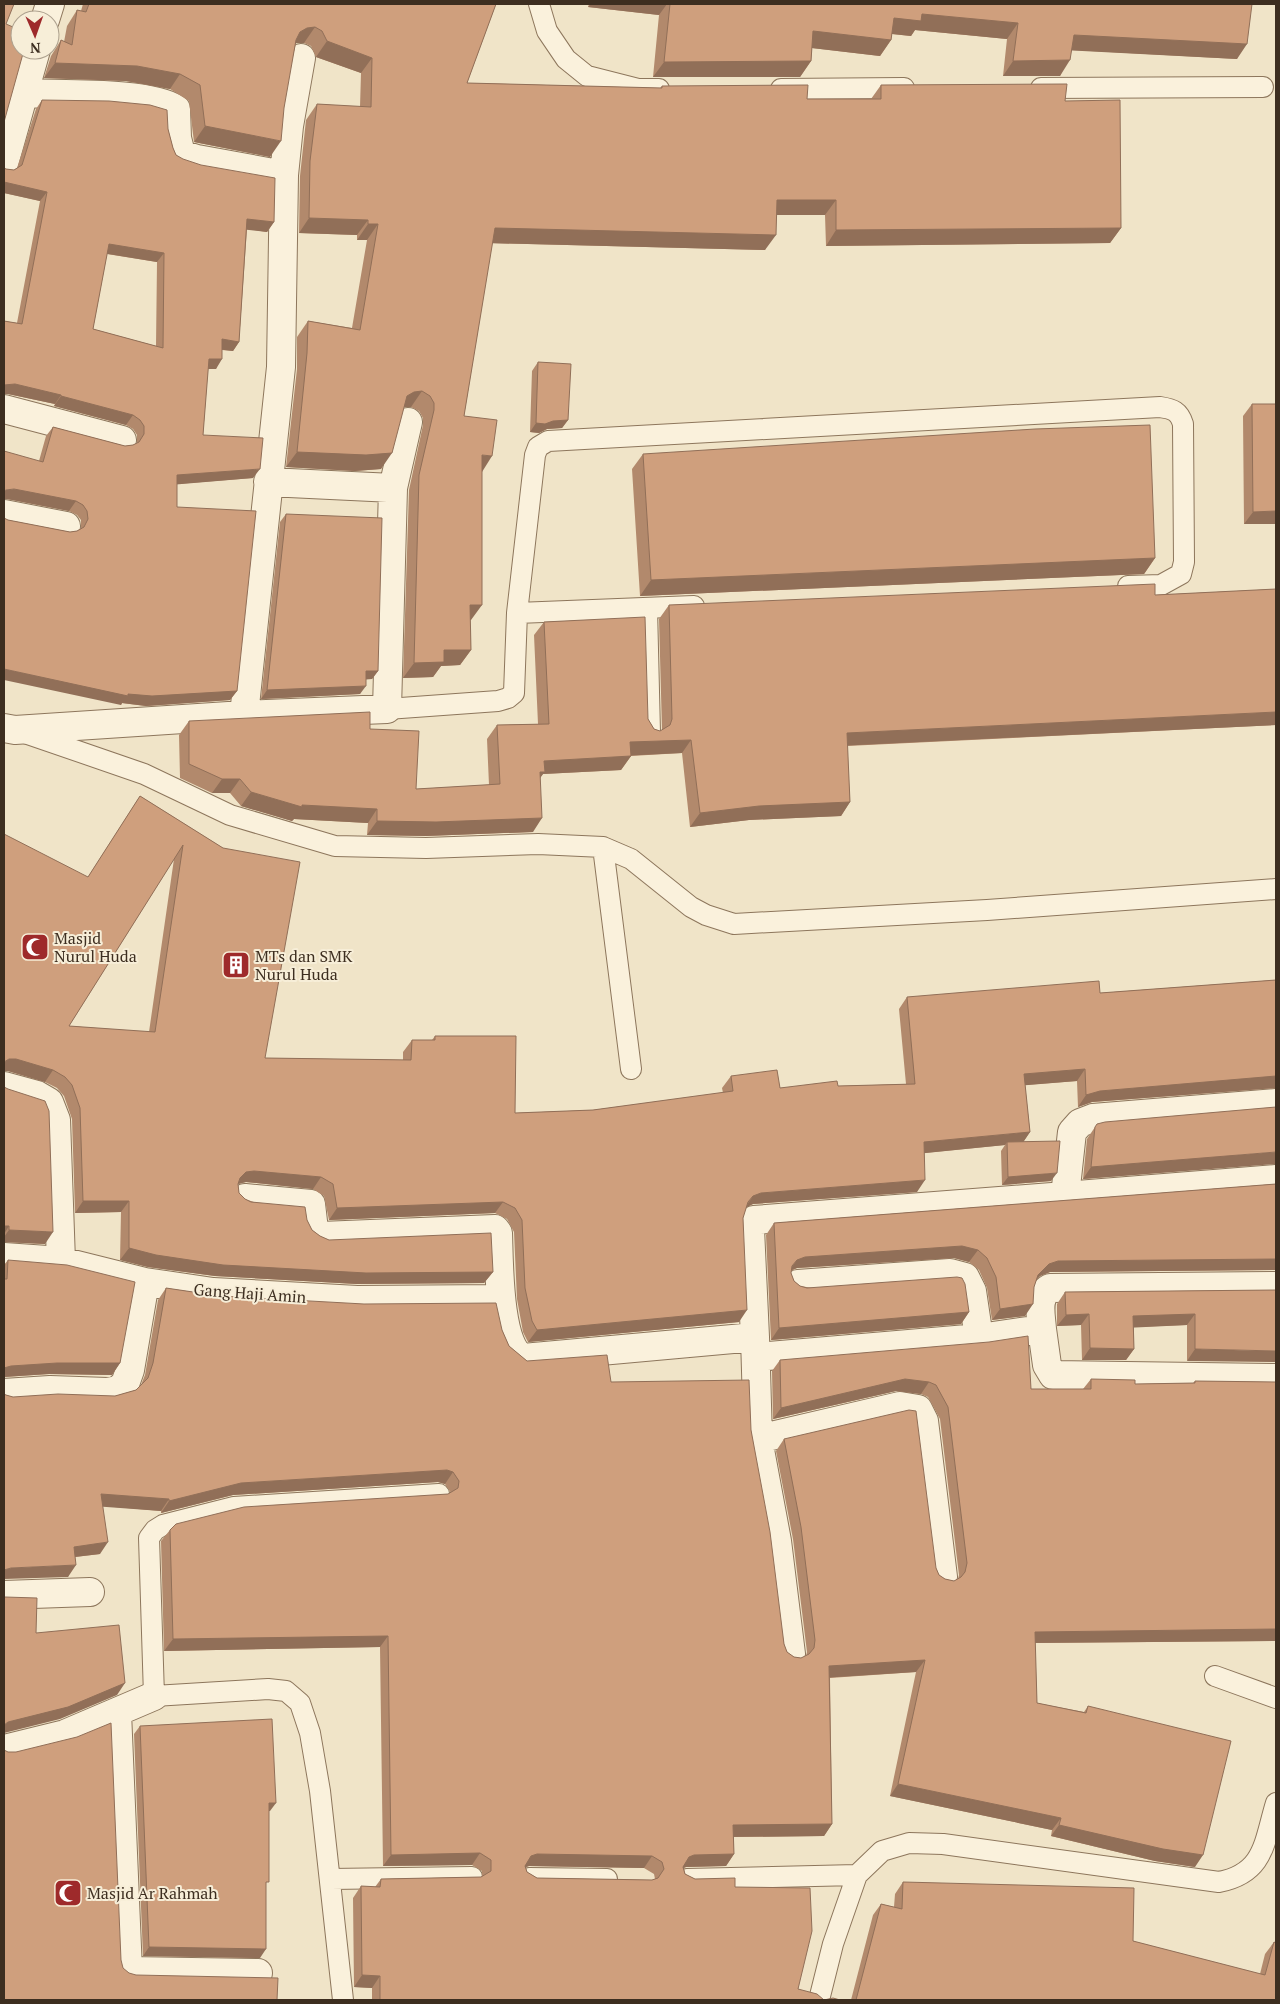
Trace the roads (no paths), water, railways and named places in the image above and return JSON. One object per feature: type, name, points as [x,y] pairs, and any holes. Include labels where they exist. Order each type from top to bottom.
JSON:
[{"type":"street","points":[[244,715],[281,367],[284,175],[289,126],[302,58]]},
{"type":"street","points":[[4,164],[33,60]]},
{"type":"street","points":[[23,93],[142,98],[168,104],[176,109],[177,138],[181,154],[197,159],[284,175]]},
{"type":"street","points":[[4,409],[122,440]]},
{"type":"street","points":[[10,729],[244,715],[387,709],[392,488],[408,422]]},
{"type":"street","points":[[268,482],[392,488]]},
{"type":"street","points":[[4,514],[66,526]]},
{"type":"street","points":[[4,1086],[37,1095],[49,1102],[56,1120],[61,1261]]},
{"type":"street","points":[[1065,1196],[1072,1132],[1080,1122],[1093,1118],[1276,1103]]},
{"type":"street","points":[[792,1654],[777,1542],[758,1439],[756,1347],[750,1229],[754,1220],[1276,1179]]},
{"type":"street","points":[[245,1198],[311,1204],[314,1230],[321,1236],[495,1230],[498,1233],[500,1299],[512,1347],[518,1356],[523,1358],[979,1338],[1042,1329]]},
{"type":"street","name":"Gang Haji Amin","points":[[4,1257],[61,1261],[146,1282],[213,1292],[357,1300],[500,1299]]},
{"type":"street","points":[[798,1284],[950,1273],[965,1277],[972,1291],[979,1338]]},
{"type":"street","points":[[4,1393],[50,1390],[107,1392],[118,1390],[125,1384],[130,1370],[146,1282]]},
{"type":"street","points":[[1276,1286],[1050,1288],[1044,1291],[1041,1298],[1042,1329],[1047,1365],[1053,1375],[1276,1378]]},
{"type":"street","points":[[758,1439],[900,1406],[918,1409],[924,1421],[943,1577]]},
{"type":"street","points":[[4,1595],[90,1592]]},
{"type":"street","points":[[4,1749],[65,1734],[154,1696]]},
{"type":"street","points":[[117,1712],[128,1971],[258,1973]]},
{"type":"lane","points":[[539,4],[547,31],[566,59],[587,76],[638,89],[678,89]]},
{"type":"lane","points":[[1025,88],[1263,87]]},
{"type":"lane","points":[[767,89],[926,88]]},
{"type":"lane","points":[[387,709],[498,702],[514,693],[516,613],[535,455],[538,447],[548,441],[1160,407],[1174,410],[1180,414],[1183,424],[1184,562],[1181,574],[1161,585],[1112,587]]},
{"type":"lane","points":[[516,613],[716,605]]},
{"type":"lane","points":[[647,608],[650,733]]},
{"type":"lane","points":[[10,729],[144,774],[230,816],[335,846],[426,848],[538,844],[602,847],[631,859],[691,907],[706,915],[734,924],[987,910],[1276,889]]},
{"type":"lane","points":[[602,847],[631,1069]]},
{"type":"lane","points":[[343,2000],[320,1791],[310,1733],[300,1702],[286,1691],[251,1688],[154,1696],[149,1538],[155,1530],[163,1525],[234,1508],[440,1494]]},
{"type":"lane","points":[[1215,1676],[1276,1698]]},
{"type":"lane","points":[[819,2000],[833,1944],[857,1876],[882,1851],[909,1843],[943,1844],[1219,1882],[1236,1879],[1250,1871],[1258,1860],[1276,1803]]},
{"type":"lane","points":[[686,1879],[857,1876]]},
{"type":"lane","points":[[331,1879],[472,1877]]},
{"type":"lane","points":[[529,1878],[624,1880]]},
{"type":"place","name":"Masjid Nurul Huda","points":[[35,947]]},
{"type":"place","name":"MTs dan SMK Nurul Huda","points":[[236,965]]},
{"type":"place","name":"Masjid Ar Rahmah","points":[[68,1893]]}]
